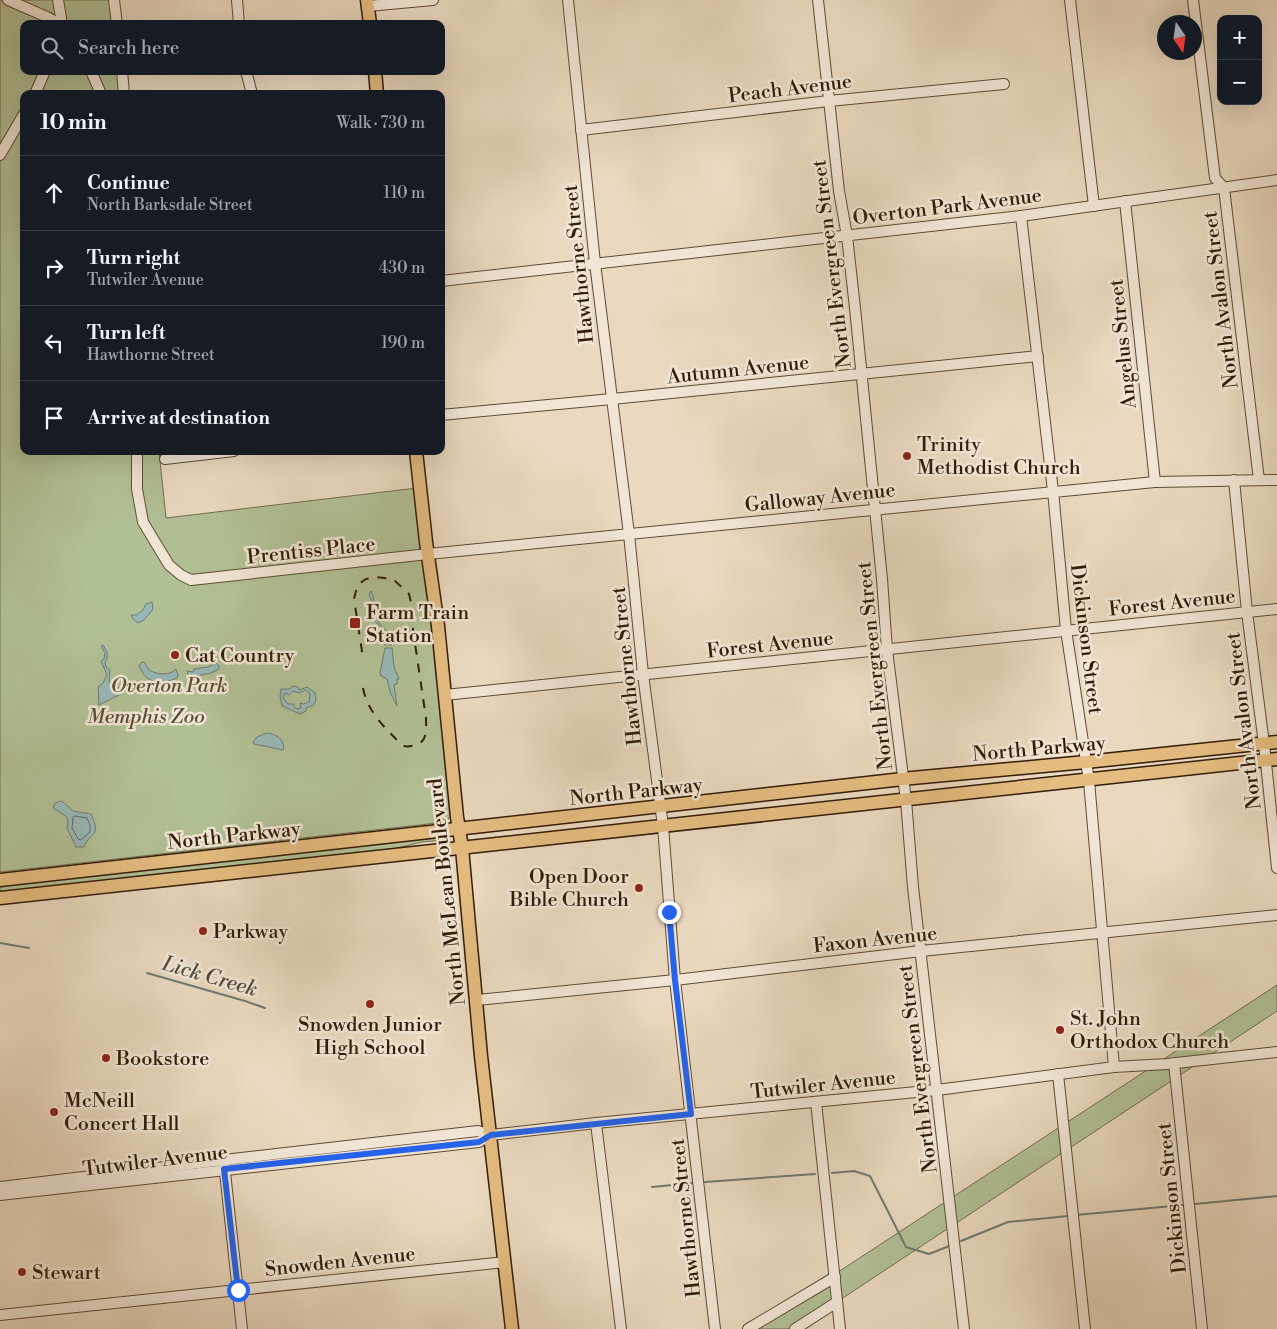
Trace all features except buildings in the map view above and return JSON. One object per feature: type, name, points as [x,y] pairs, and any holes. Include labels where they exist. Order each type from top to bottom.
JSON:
[{"type":"main road","points":[[368,3],[370,20]]},
{"type":"main road","points":[[375,75],[377,90]]},
{"type":"main road","name":"North McLean Boulevard","points":[[416,455],[438,626],[512,1329]]},
{"type":"main road","name":"North Parkway","points":[[0,880],[903,780],[1270,743]]},
{"type":"main road","name":"North Parkway","points":[[0,898],[1271,760]]},
{"type":"street","points":[[8,0],[54,20]]},
{"type":"street","points":[[58,0],[60,20]]},
{"type":"street","points":[[114,0],[116,20]]},
{"type":"street","points":[[236,0],[238,20]]},
{"type":"street","points":[[368,3],[433,0]]},
{"type":"street","name":"Hawthorne Street","points":[[568,0],[595,264],[663,826],[675,980],[715,1329]]},
{"type":"street","name":"North Evergreen Street","points":[[818,0],[839,191],[847,236],[875,509],[887,650],[906,800],[913,887],[964,1329]]},
{"type":"street","points":[[1070,0],[1094,206]]},
{"type":"street","name":"North Avalon Street","points":[[1194,0],[1215,178],[1224,188],[1259,480]]},
{"type":"street","points":[[37,90],[43,75]]},
{"type":"street","points":[[93,75],[99,90]]},
{"type":"street","points":[[122,75],[124,90]]},
{"type":"street","points":[[247,75],[251,90]]},
{"type":"street","name":"Peach Avenue","points":[[581,130],[830,101],[1004,84]]},
{"type":"street","points":[[0,155],[20,121]]},
{"type":"street","name":"Overton Park Avenue","points":[[445,281],[1021,216],[1277,180]]},
{"type":"street","name":"Angelus Street","points":[[1124,201],[1155,482]]},
{"type":"street","name":"Dickinson Street","points":[[1021,216],[1053,492],[1066,630],[1089,781],[1114,1067]]},
{"type":"street","name":"Autumn Avenue","points":[[445,415],[612,400],[1038,356]]},
{"type":"street","name":"Prentiss Place","points":[[137,455],[137,489],[143,522],[169,564],[181,575],[191,580],[428,554]]},
{"type":"street","points":[[165,459],[200,455]]},
{"type":"street","name":"North Avalon Street","points":[[1234,480],[1247,612],[1270,743],[1277,868]]},
{"type":"street","name":"Galloway Avenue","points":[[428,554],[1155,482],[1277,480]]},
{"type":"street","name":"Forest Avenue","points":[[445,695],[1277,609]]},
{"type":"street","name":"Faxon Avenue","points":[[477,1000],[675,980],[921,951],[1277,915]]},
{"type":"street","name":"Tutwiler Avenue","points":[[0,1195],[159,1172],[356,1150],[478,1131],[491,1135],[937,1090],[1114,1067],[1174,1063],[1277,1052]]},
{"type":"street","name":"Dickinson Street","points":[[1174,1063],[1202,1329]]},
{"type":"street","points":[[1058,1074],[1085,1329]]},
{"type":"street","points":[[816,1102],[840,1329]]},
{"type":"street","points":[[596,1123],[621,1329]]},
{"type":"street","points":[[224,1164],[242,1329]]},
{"type":"street","name":"Tutwiler Avenue","points":[[0,1187],[96,1180]]},
{"type":"street","name":"Snowden Avenue","points":[[0,1315],[505,1262]]},
{"type":"street","points":[[748,1329],[835,1277]]},
{"type":"street","points":[[795,1329],[838,1302]]},
{"type":"green space","name":"Overton Park","points":[[0,0],[111,0],[113,20],[20,20],[20,75],[119,75],[120,90],[20,90],[20,455],[159,455],[166,518],[417,488],[451,815],[446,822],[0,872]]},
{"type":"green space","points":[[448,835],[446,840],[422,842],[393,849],[0,893],[0,884]]},
{"type":"green space","points":[[1277,985],[1277,1011],[796,1329],[751,1329]]},
{"type":"water","points":[[371,591],[377,619],[389,634],[392,645],[385,645],[385,636],[375,621],[374,607],[369,594]]},
{"type":"water","points":[[152,602],[153,609],[144,620],[138,623],[133,619],[131,615],[137,615],[146,604]]},
{"type":"water","points":[[103,645],[107,652],[106,667],[110,670],[109,682],[112,684],[116,682],[121,694],[99,705],[98,687],[103,683],[107,675],[101,661],[104,659],[105,653],[101,646]]},
{"type":"water","points":[[385,648],[392,648],[394,667],[399,679],[397,679],[397,684],[394,685],[397,706],[390,692],[387,679],[381,676],[380,673]]},
{"type":"water","points":[[144,662],[149,670],[160,674],[167,674],[176,669],[177,678],[170,681],[153,681],[144,675],[139,666]]},
{"type":"water","points":[[216,663],[219,669],[189,677],[187,671],[193,672],[194,669],[208,667]]},
{"type":"water","points":[[293,686],[298,687],[299,690],[307,687],[315,693],[316,700],[314,705],[306,708],[306,711],[300,714],[282,706],[281,689],[290,689]],"holes":[[[305,690],[310,694],[309,702],[300,703],[301,708],[296,709],[293,704],[288,704],[283,698],[285,693],[289,695],[293,691],[299,693]]]},
{"type":"water","points":[[267,733],[282,740],[283,750],[254,744],[253,742],[257,737]]},
{"type":"water","points":[[62,801],[73,811],[91,814],[95,831],[84,847],[76,847],[67,828],[67,817],[53,808],[55,803]]},
{"type":"waterway","points":[[0,943],[29,948]]},
{"type":"waterway","name":"Lick Creek","points":[[147,973],[265,1008]]},
{"type":"waterway","points":[[832,1173],[854,1171],[870,1176],[906,1247],[929,1254],[949,1246]]},
{"type":"waterway","points":[[705,1182],[815,1174]]},
{"type":"waterway","points":[[652,1187],[693,1183]]},
{"type":"waterway","points":[[1195,1204],[1277,1196]]},
{"type":"waterway","points":[[1076,1215],[1183,1205]]},
{"type":"waterway","points":[[961,1241],[1008,1222],[1068,1216]]},
{"type":"railway","points":[[363,658],[354,599],[356,591],[359,584],[366,579],[375,577],[393,579],[409,594],[413,610],[413,630],[426,718],[426,734],[423,741],[410,746],[400,744],[375,716],[363,688]]},
{"type":"place","name":"Trinity Methodist Church","points":[[907,456]]},
{"type":"place","name":"Farm Train Station","points":[[355,623]]},
{"type":"place","name":"Cat Country","points":[[175,655]]},
{"type":"place","name":"Open Door Bible Church","points":[[639,888]]},
{"type":"place","name":"Parkway","points":[[203,931]]},
{"type":"place","name":"Snowden Junior High School","points":[[370,1004]]},
{"type":"place","name":"St. John Orthodox Church","points":[[1060,1030]]},
{"type":"place","name":"Bookstore","points":[[106,1058]]},
{"type":"place","name":"McNeill Concert Hall","points":[[54,1112]]},
{"type":"place","name":"Stewart","points":[[22,1272]]},
{"type":"route","points":[[238,1290],[224,1169],[479,1142],[491,1135],[691,1114],[669,912]]},
{"type":"park label","name":"Memphis Zoo","points":[[146,716]]}]
